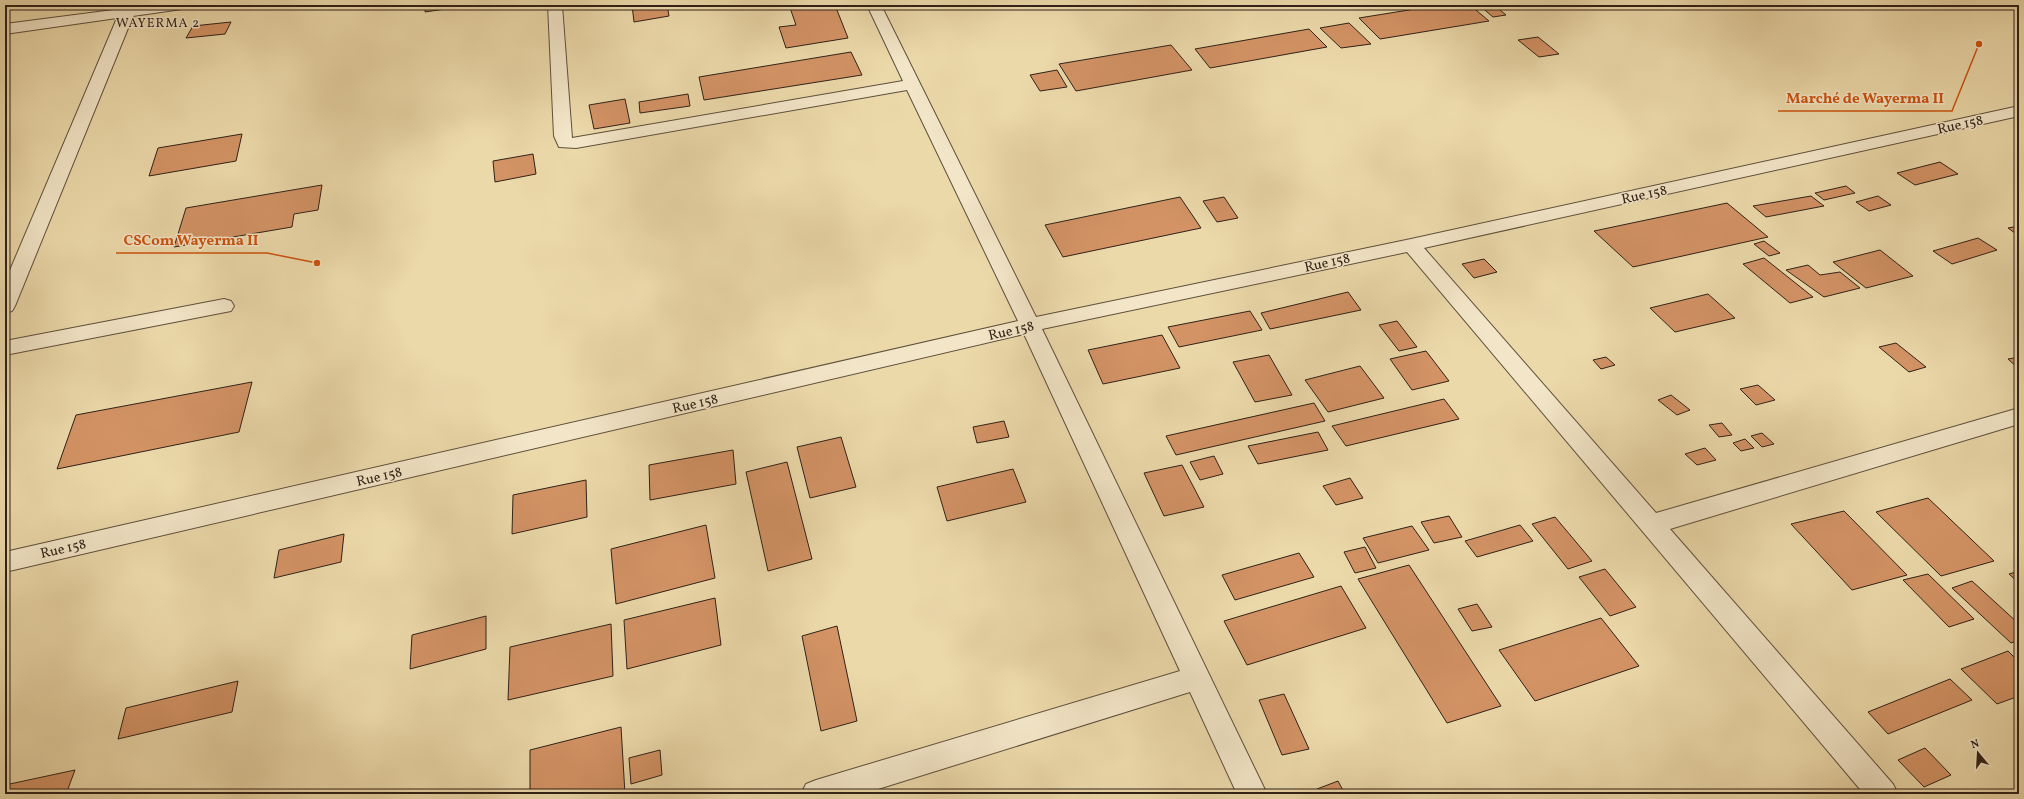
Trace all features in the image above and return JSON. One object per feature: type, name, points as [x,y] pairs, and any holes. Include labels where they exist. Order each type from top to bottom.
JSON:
[{"type":"street","points":[[5,29],[128,9],[182,5]]},
{"type":"street","points":[[555,5],[563,136],[565,143],[576,143],[912,84]]},
{"type":"street","points":[[874,5],[1030,325],[1252,794]]},
{"type":"street","points":[[5,306],[128,9]]},
{"type":"street","name":"Rue 158","points":[[5,562],[1030,325],[1410,245],[2019,112]]},
{"type":"street","points":[[1410,245],[1882,794]]},
{"type":"street","points":[[5,348],[224,306]]},
{"type":"street","points":[[1650,525],[2019,416]]},
{"type":"street","points":[[816,794],[1196,678]]},
{"type":"building","points":[[426,5],[473,5],[425,12]]},
{"type":"building","points":[[632,5],[667,5],[669,16],[634,22]]},
{"type":"building","points":[[789,5],[835,5],[848,38],[786,48],[779,27],[796,25]]},
{"type":"building","points":[[1440,5],[1470,5],[1489,21],[1380,39],[1359,18]]},
{"type":"building","points":[[1479,5],[1494,5],[1506,15],[1493,17]]},
{"type":"building","points":[[231,22],[225,34],[186,38],[193,26]]},
{"type":"building","points":[[1349,23],[1371,44],[1341,48],[1320,28]]},
{"type":"building","points":[[1309,29],[1327,47],[1210,68],[1195,49]]},
{"type":"building","points":[[1538,37],[1559,54],[1539,57],[1518,40]]},
{"type":"building","points":[[1171,45],[1192,70],[1076,91],[1059,64]]},
{"type":"building","points":[[851,52],[862,75],[704,100],[699,77]]},
{"type":"building","points":[[1057,70],[1067,87],[1040,91],[1030,75]]},
{"type":"building","points":[[688,94],[690,106],[640,113],[639,102]]},
{"type":"building","points":[[625,99],[630,123],[594,129],[589,105]]},
{"type":"building","points":[[242,134],[236,161],[149,176],[158,148]]},
{"type":"building","points":[[533,154],[536,174],[495,182],[493,161]]},
{"type":"building","points":[[1940,162],[1958,174],[1915,185],[1897,173]]},
{"type":"building","points":[[322,185],[318,210],[294,214],[292,227],[174,247],[186,208]]},
{"type":"building","points":[[1846,186],[1855,193],[1824,200],[1815,193]]},
{"type":"building","points":[[1811,196],[1824,206],[1766,217],[1753,206]]},
{"type":"building","points":[[1878,196],[1891,205],[1869,211],[1856,202]]},
{"type":"building","points":[[1180,197],[1201,228],[1063,257],[1045,225]]},
{"type":"building","points":[[1224,197],[1238,218],[1217,222],[1203,201]]},
{"type":"building","points":[[1727,203],[1768,237],[1633,267],[1594,231]]},
{"type":"building","points":[[2019,226],[2019,236],[2008,228]]},
{"type":"building","points":[[1978,238],[1997,250],[1952,264],[1933,251]]},
{"type":"building","points":[[1764,241],[1780,253],[1769,256],[1754,244]]},
{"type":"building","points":[[1880,250],[1913,276],[1866,288],[1833,262]]},
{"type":"building","points":[[1764,258],[1813,297],[1790,303],[1743,264]]},
{"type":"building","points":[[1484,259],[1497,272],[1474,278],[1462,264]]},
{"type":"building","points":[[1808,265],[1820,275],[1840,272],[1860,288],[1824,297],[1786,270]]},
{"type":"building","points":[[1348,292],[1361,310],[1270,329],[1261,313]]},
{"type":"building","points":[[1708,294],[1735,318],[1675,332],[1650,308]]},
{"type":"building","points":[[1250,311],[1262,330],[1179,347],[1168,327]]},
{"type":"building","points":[[1397,321],[1417,347],[1399,351],[1379,325]]},
{"type":"building","points":[[1162,335],[1180,368],[1103,384],[1088,350]]},
{"type":"building","points":[[1896,343],[1926,367],[1909,372],[1879,347]]},
{"type":"building","points":[[1426,351],[1449,381],[1412,390],[1390,359]]},
{"type":"building","points":[[1269,355],[1292,395],[1255,402],[1233,362]]},
{"type":"building","points":[[1606,357],[1615,365],[1601,369],[1593,360]]},
{"type":"building","points":[[2019,357],[2019,369],[2008,359]]},
{"type":"building","points":[[1360,366],[1384,398],[1328,412],[1305,380]]},
{"type":"building","points":[[252,382],[239,432],[57,469],[76,415]]},
{"type":"building","points":[[1758,385],[1775,400],[1756,405],[1740,389]]},
{"type":"building","points":[[1671,395],[1690,410],[1677,415],[1658,400]]},
{"type":"building","points":[[1444,399],[1459,419],[1346,446],[1332,426]]},
{"type":"building","points":[[1314,403],[1325,421],[1176,455],[1166,436]]},
{"type":"building","points":[[1004,421],[1009,437],[977,443],[973,427]]},
{"type":"building","points":[[1722,423],[1732,435],[1719,437],[1709,425]]},
{"type":"building","points":[[1318,432],[1328,450],[1258,464],[1248,446]]},
{"type":"building","points":[[1762,433],[1774,444],[1762,447],[1751,436]]},
{"type":"building","points":[[841,437],[856,487],[810,498],[797,447]]},
{"type":"building","points":[[1745,439],[1754,448],[1741,451],[1733,443]]},
{"type":"building","points":[[1705,448],[1716,460],[1697,465],[1685,454]]},
{"type":"building","points":[[733,450],[736,484],[650,500],[649,465]]},
{"type":"building","points":[[1214,456],[1223,474],[1200,480],[1190,462]]},
{"type":"building","points":[[787,462],[812,559],[768,571],[746,472]]},
{"type":"building","points":[[1182,465],[1204,507],[1164,516],[1144,473]]},
{"type":"building","points":[[1013,469],[1026,502],[947,521],[937,487]]},
{"type":"building","points":[[1350,478],[1363,498],[1336,505],[1323,486]]},
{"type":"building","points":[[586,480],[587,517],[512,534],[513,495]]},
{"type":"building","points":[[1928,498],[1994,561],[1941,576],[1876,512]]},
{"type":"building","points":[[1844,511],[1907,575],[1852,590],[1791,524]]},
{"type":"building","points":[[1449,516],[1462,537],[1434,543],[1421,522]]},
{"type":"building","points":[[1555,517],[1592,561],[1568,569],[1532,524]]},
{"type":"building","points":[[706,525],[715,578],[616,604],[611,549]]},
{"type":"building","points":[[1520,525],[1533,541],[1477,557],[1465,541]]},
{"type":"building","points":[[1412,526],[1429,550],[1378,563],[1363,538]]},
{"type":"building","points":[[344,534],[341,562],[274,578],[279,550]]},
{"type":"building","points":[[1365,547],[1376,568],[1355,573],[1344,552]]},
{"type":"building","points":[[1299,553],[1314,577],[1235,600],[1222,575]]},
{"type":"building","points":[[1409,565],[1501,706],[1447,723],[1358,579]]},
{"type":"building","points":[[1605,569],[1636,607],[1610,616],[1579,577]]},
{"type":"building","points":[[2019,571],[2019,583],[2009,574]]},
{"type":"building","points":[[1928,574],[1974,619],[1949,627],[1903,580]]},
{"type":"building","points":[[1972,581],[2019,624],[2019,640],[2011,643],[1952,588]]},
{"type":"building","points":[[1341,586],[1366,628],[1247,665],[1224,621]]},
{"type":"building","points":[[715,598],[721,645],[627,669],[624,620]]},
{"type":"building","points":[[1477,604],[1492,627],[1472,631],[1458,609]]},
{"type":"building","points":[[486,616],[486,649],[410,669],[412,635]]},
{"type":"building","points":[[1601,618],[1639,666],[1535,701],[1499,650]]},
{"type":"building","points":[[611,624],[613,676],[508,700],[510,647]]},
{"type":"building","points":[[837,626],[857,721],[821,731],[802,636]]},
{"type":"building","points":[[2008,651],[2019,662],[2019,696],[1997,704],[1961,669]]},
{"type":"building","points":[[1950,679],[1972,700],[1888,734],[1868,712]]},
{"type":"building","points":[[238,681],[232,712],[118,739],[126,708]]},
{"type":"building","points":[[1284,694],[1309,749],[1282,755],[1259,700]]},
{"type":"building","points":[[621,727],[625,794],[530,794],[530,750]]},
{"type":"building","points":[[1925,748],[1951,775],[1924,787],[1898,760]]},
{"type":"building","points":[[660,750],[662,775],[631,784],[629,758]]},
{"type":"building","points":[[75,770],[66,794],[5,794],[5,785]]},
{"type":"building","points":[[1338,781],[1345,794],[1320,794],[1317,789]]},
{"type":"place","name":"Marché de Wayerma II","points":[[1979,44]]},
{"type":"place","name":"CSCom Wayerma II","points":[[317,263]]},
{"type":"district","name":"WAYERMA 2","points":[[158,22]]}]
